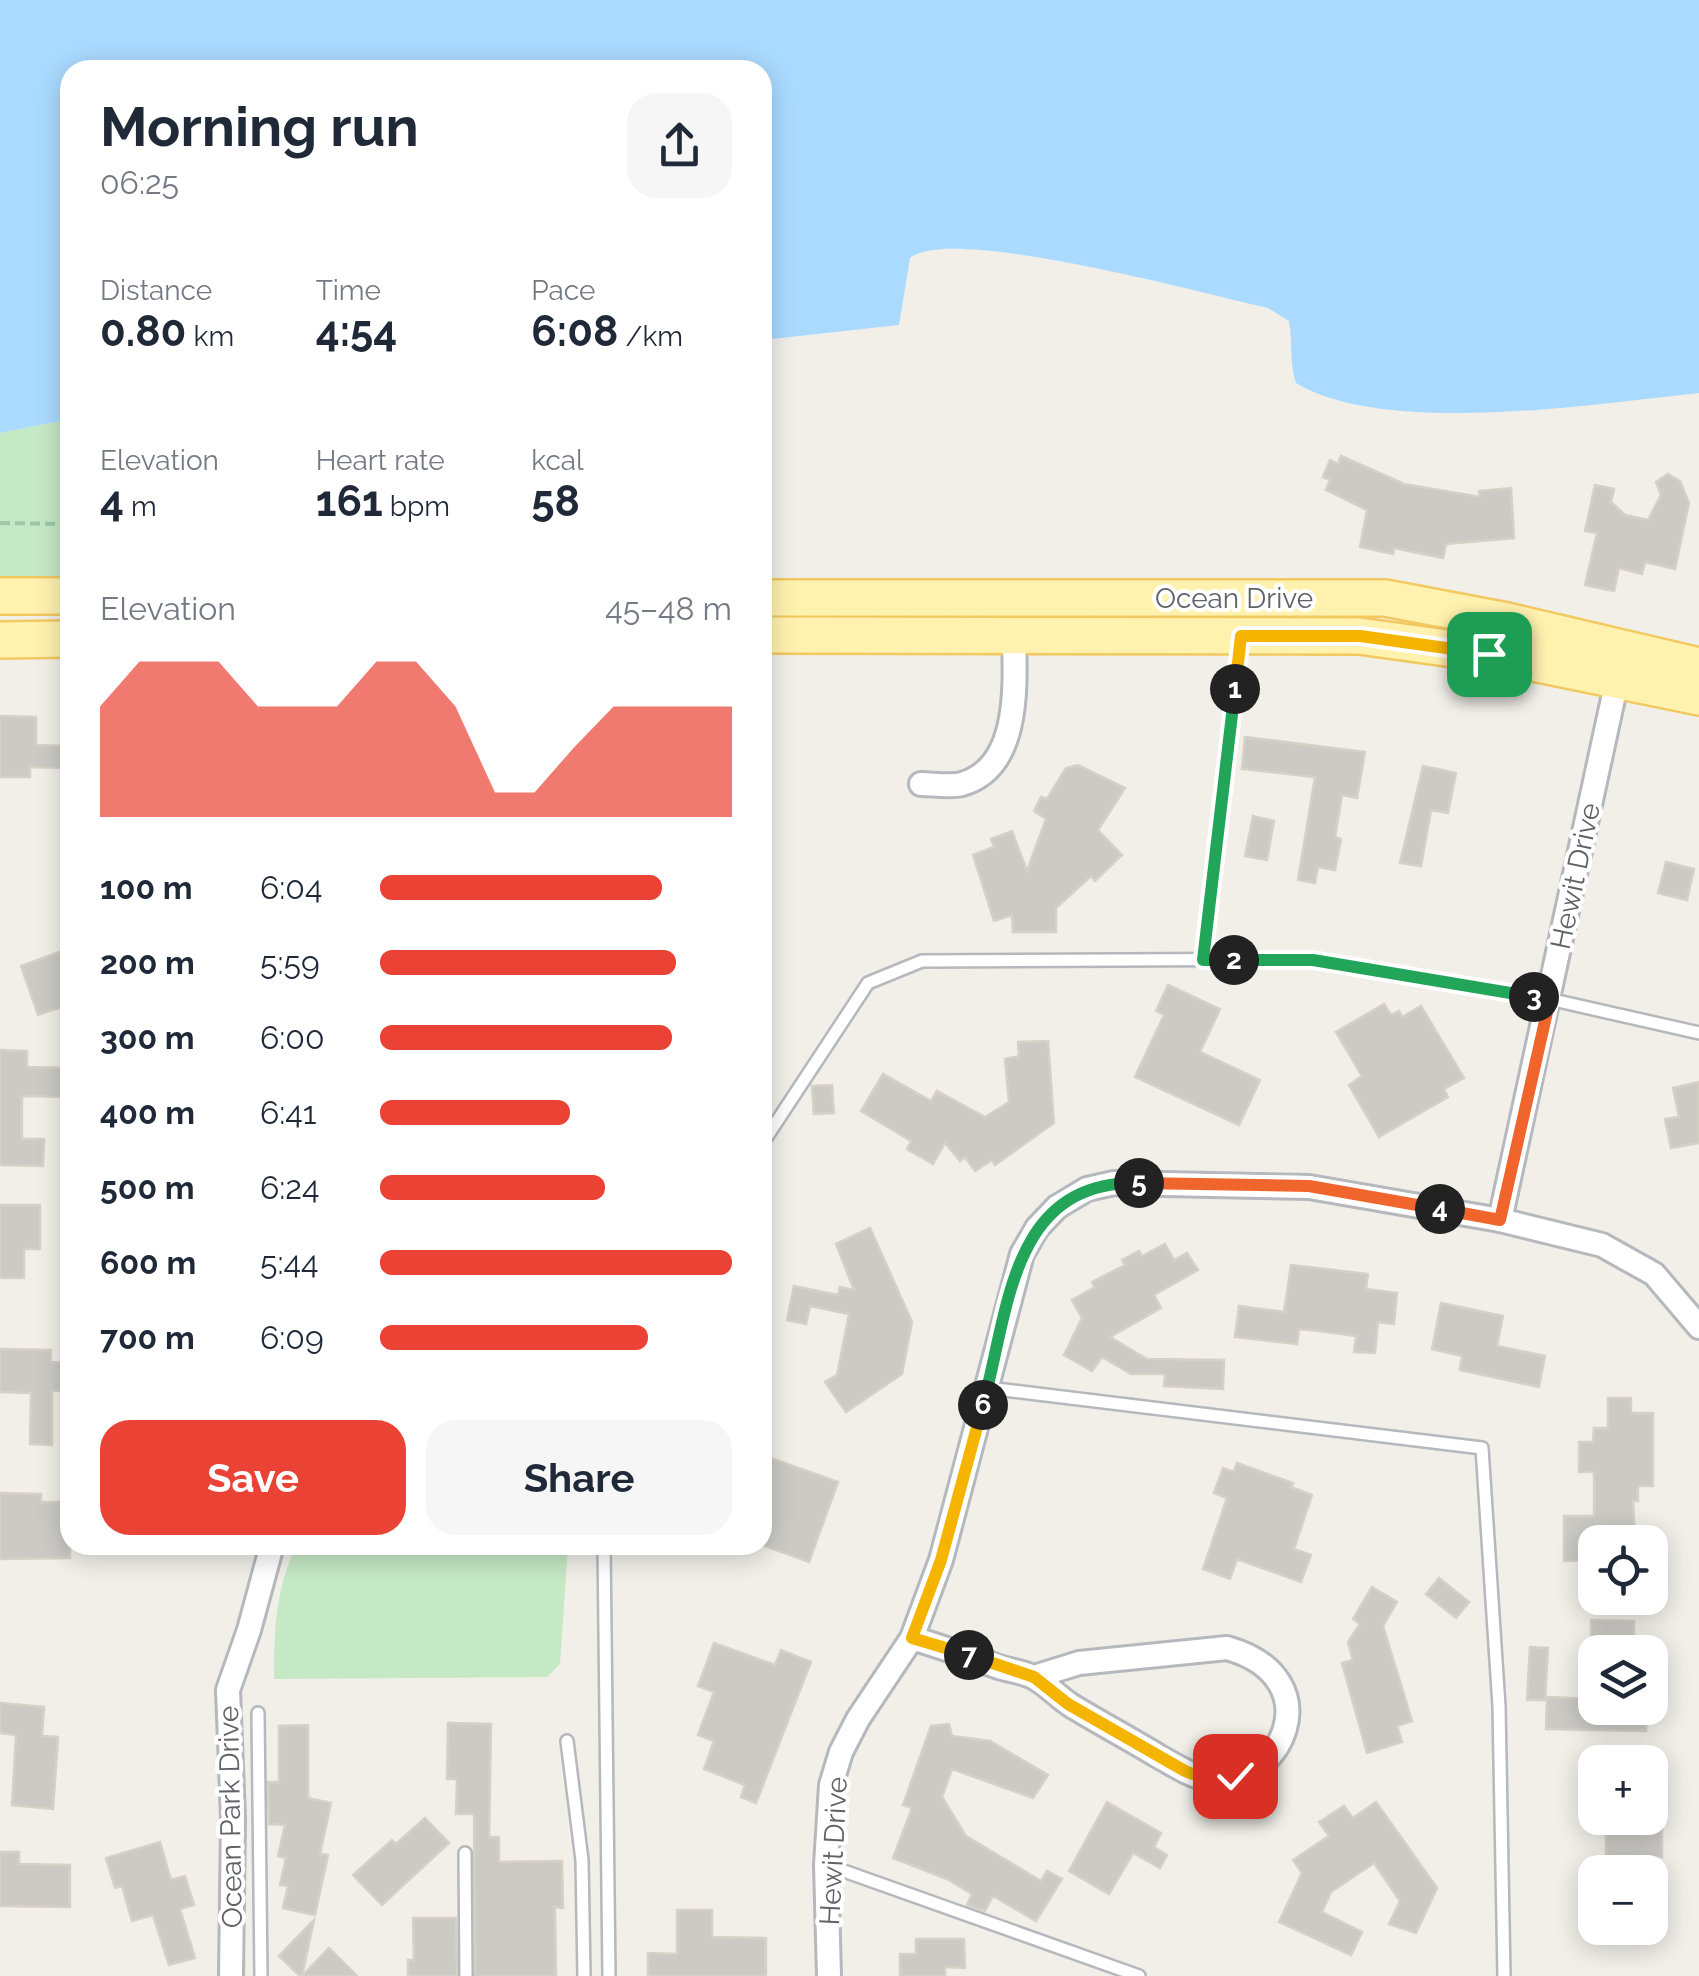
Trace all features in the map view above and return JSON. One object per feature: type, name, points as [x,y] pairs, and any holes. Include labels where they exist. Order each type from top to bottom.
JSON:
[{"type":"main road","points":[[0,596],[60,596]]},
{"type":"main road","name":"Ocean Drive","points":[[772,598],[1385,598],[1508,620],[1699,697]]},
{"type":"main road","name":"Ocean Drive","points":[[772,635],[1360,636],[1621,664],[1699,666]]},
{"type":"main road","points":[[0,640],[60,639]]},
{"type":"street","points":[[922,784],[961,784],[984,771],[1004,743],[1015,708],[1014,636]]},
{"type":"street","name":"Hewit Drive","points":[[1500,1220],[1621,664]]},
{"type":"street","name":"Hewit Drive","points":[[829,1976],[826,1865],[831,1785],[841,1752],[912,1638],[941,1560],[1022,1254],[1037,1228],[1057,1207],[1086,1189],[1114,1182],[1309,1186],[1500,1220],[1602,1245],[1625,1255],[1665,1284],[1699,1327]]},
{"type":"street","name":"Ocean Park Drive","points":[[232,1976],[233,1818],[228,1690],[250,1630],[269,1555]]},
{"type":"street","points":[[912,1638],[1034,1677],[1085,1714],[1208,1780],[1235,1776],[1260,1766],[1274,1750],[1289,1709],[1283,1685],[1270,1669],[1245,1653],[1227,1648],[1079,1664],[1034,1677]]},
{"type":"lane","points":[[1203,960],[1241,636]]},
{"type":"lane","points":[[772,1128],[852,1001],[868,983],[922,961],[1313,960],[1550,999],[1699,1033]]},
{"type":"lane","points":[[988,1388],[1482,1448],[1498,1706],[1504,1976]]},
{"type":"lane","points":[[604,1555],[609,1976]]},
{"type":"lane","points":[[258,1713],[261,1976]]},
{"type":"lane","points":[[568,1742],[582,1860],[584,1976]]},
{"type":"lane","points":[[465,1853],[466,1976]]},
{"type":"lane","points":[[826,1865],[1139,1976]]},
{"type":"path","points":[[0,523],[60,524]]},
{"type":"green space","points":[[60,421],[60,577],[0,577],[0,433]]},
{"type":"green space","points":[[293,1555],[567,1555],[560,1664],[547,1677],[274,1679],[275,1628]]},
{"type":"water","points":[[0,0],[1699,0],[1699,393],[1492,412],[1382,409],[1335,399],[1296,383],[1289,321],[1268,308],[1082,265],[975,250],[935,250],[910,258],[899,325],[772,339],[772,60],[60,60],[60,421],[0,433]]},
{"type":"building","points":[[1341,456],[1404,484],[1480,497],[1479,491],[1511,488],[1514,538],[1446,544],[1443,558],[1394,548],[1393,554],[1360,547],[1367,510],[1326,490],[1330,480],[1323,477],[1330,460],[1338,464]]},
{"type":"building","points":[[1668,474],[1680,481],[1689,503],[1675,569],[1645,562],[1642,574],[1619,568],[1614,591],[1585,585],[1597,533],[1585,531],[1595,485],[1614,489],[1611,502],[1625,515],[1648,520],[1661,495],[1656,482]]},
{"type":"building","points":[[0,716],[36,717],[36,745],[60,746],[60,768],[30,767],[30,777],[0,777]]},
{"type":"building","points":[[1245,737],[1365,752],[1357,798],[1342,795],[1335,837],[1341,839],[1335,870],[1318,867],[1315,883],[1298,880],[1315,777],[1242,769]]},
{"type":"building","points":[[1078,765],[1125,788],[1098,830],[1122,855],[1095,881],[1091,876],[1056,908],[1056,932],[1013,932],[1012,915],[994,921],[973,855],[994,847],[991,839],[1012,831],[1027,871],[1046,819],[1034,811],[1041,797],[1047,799],[1066,768]]},
{"type":"building","points":[[1423,766],[1456,773],[1448,813],[1431,810],[1421,866],[1400,863]]},
{"type":"building","points":[[1253,816],[1274,821],[1267,860],[1245,856]]},
{"type":"building","points":[[1666,862],[1694,869],[1687,900],[1658,893]]},
{"type":"building","points":[[60,952],[60,1007],[38,1015],[21,966]]},
{"type":"building","points":[[1168,985],[1220,1009],[1200,1052],[1260,1080],[1239,1125],[1135,1077],[1164,1015],[1156,1011]]},
{"type":"building","points":[[1384,1004],[1391,1015],[1399,1011],[1402,1017],[1421,1006],[1464,1078],[1444,1089],[1448,1097],[1379,1137],[1349,1085],[1362,1076],[1336,1032]]},
{"type":"building","points":[[1048,1041],[1054,1123],[995,1165],[992,1160],[975,1171],[965,1157],[960,1161],[945,1143],[933,1164],[907,1149],[911,1141],[861,1111],[883,1074],[931,1101],[937,1091],[985,1117],[1009,1102],[1005,1059],[1019,1056],[1018,1042]]},
{"type":"building","points":[[0,1050],[27,1051],[27,1067],[60,1068],[60,1097],[22,1096],[22,1139],[44,1139],[43,1166],[0,1165]]},
{"type":"building","points":[[1699,1082],[1699,1143],[1671,1148],[1665,1119],[1679,1117],[1673,1088]]},
{"type":"building","points":[[832,1085],[834,1113],[814,1114],[812,1086]]},
{"type":"building","points":[[0,1205],[40,1205],[40,1249],[24,1249],[24,1278],[0,1278]]},
{"type":"building","points":[[870,1228],[912,1322],[902,1374],[846,1412],[825,1382],[837,1375],[849,1314],[810,1306],[806,1324],[787,1320],[794,1286],[838,1295],[840,1287],[854,1290],[836,1244]]},
{"type":"building","points":[[1165,1244],[1174,1260],[1187,1253],[1198,1270],[1154,1295],[1161,1308],[1110,1337],[1147,1359],[1224,1360],[1223,1389],[1164,1386],[1165,1374],[1131,1374],[1102,1357],[1092,1371],[1064,1355],[1082,1318],[1072,1300],[1095,1287],[1092,1282],[1125,1265],[1122,1260],[1139,1251],[1142,1256]]},
{"type":"building","points":[[1291,1265],[1368,1274],[1366,1289],[1397,1293],[1394,1324],[1378,1322],[1375,1353],[1354,1352],[1356,1336],[1319,1331],[1299,1329],[1297,1344],[1235,1337],[1239,1306],[1284,1312]]},
{"type":"building","points":[[1441,1303],[1503,1316],[1497,1346],[1545,1356],[1539,1387],[1460,1370],[1462,1356],[1432,1349]]},
{"type":"building","points":[[0,1349],[51,1350],[51,1362],[60,1363],[60,1391],[52,1391],[52,1445],[30,1444],[31,1393],[0,1392]]},
{"type":"building","points":[[1608,1398],[1631,1398],[1631,1413],[1653,1413],[1653,1486],[1638,1486],[1638,1501],[1633,1501],[1634,1525],[1578,1525],[1578,1561],[1564,1561],[1564,1516],[1594,1516],[1594,1472],[1579,1472],[1579,1442],[1593,1442],[1594,1428],[1608,1428]]},
{"type":"building","points":[[772,1459],[838,1482],[809,1562],[772,1549]]},
{"type":"building","points":[[1237,1463],[1293,1483],[1291,1487],[1312,1495],[1294,1549],[1311,1555],[1301,1582],[1237,1559],[1230,1579],[1203,1569],[1227,1498],[1214,1493],[1223,1468],[1234,1472]]},
{"type":"building","points":[[0,1493],[41,1494],[41,1502],[60,1502],[60,1555],[70,1558],[0,1559]]},
{"type":"building","points":[[1439,1578],[1469,1602],[1456,1618],[1426,1594]]},
{"type":"building","points":[[1372,1587],[1397,1602],[1383,1626],[1412,1721],[1397,1726],[1402,1742],[1367,1753],[1342,1663],[1353,1660],[1348,1642],[1360,1624],[1353,1619]]},
{"type":"building","points":[[1591,1620],[1634,1621],[1634,1635],[1591,1635]]},
{"type":"building","points":[[714,1643],[775,1665],[781,1650],[811,1662],[756,1803],[741,1797],[745,1785],[704,1769],[714,1741],[698,1735],[714,1692],[698,1686]]},
{"type":"building","points":[[1530,1647],[1548,1648],[1545,1700],[1527,1700]]},
{"type":"building","points":[[1547,1697],[1578,1698],[1578,1725],[1646,1725],[1646,1731],[1546,1729]]},
{"type":"building","points":[[0,1703],[44,1707],[42,1736],[58,1737],[53,1809],[12,1805],[16,1735],[0,1733]]},
{"type":"building","points":[[448,1723],[491,1724],[489,1837],[499,1837],[499,1862],[562,1861],[563,1908],[555,1907],[556,1976],[475,1976],[474,1814],[456,1814],[457,1779],[447,1779]]},
{"type":"building","points":[[949,1724],[952,1736],[990,1741],[1048,1775],[1033,1798],[952,1769],[942,1797],[966,1836],[1041,1881],[1047,1871],[1062,1879],[1036,1921],[993,1896],[985,1911],[967,1905],[972,1894],[947,1879],[893,1858],[912,1808],[903,1805],[931,1726]]},
{"type":"building","points":[[308,1725],[308,1798],[331,1803],[320,1854],[328,1855],[315,1915],[283,1908],[288,1886],[280,1885],[286,1858],[278,1856],[285,1825],[269,1824],[268,1782],[279,1782],[279,1726]]},
{"type":"building","points":[[1107,1802],[1161,1833],[1154,1847],[1167,1855],[1160,1868],[1133,1853],[1109,1894],[1069,1871]]},
{"type":"building","points":[[1376,1802],[1437,1888],[1416,1933],[1389,1924],[1400,1901],[1374,1863],[1331,1892],[1322,1912],[1362,1932],[1351,1955],[1279,1922],[1302,1873],[1293,1860],[1329,1836],[1319,1822],[1344,1806],[1353,1818]]},
{"type":"building","points":[[425,1818],[449,1843],[382,1905],[353,1875],[392,1840],[396,1844]]},
{"type":"building","points":[[1606,1835],[1662,1835],[1662,1855],[1606,1855]]},
{"type":"building","points":[[160,1842],[171,1880],[185,1876],[194,1905],[180,1909],[195,1958],[169,1965],[153,1915],[132,1921],[122,1886],[115,1888],[106,1858]]},
{"type":"building","points":[[0,1852],[19,1852],[19,1864],[70,1865],[70,1907],[0,1906]]},
{"type":"building","points":[[677,1910],[712,1910],[712,1937],[766,1938],[766,1976],[648,1976],[648,1953],[677,1954]]},
{"type":"building","points":[[413,1918],[456,1918],[457,1976],[408,1976],[408,1960],[414,1960]]},
{"type":"building","points":[[314,1920],[302,1976],[300,1976],[279,1956]]},
{"type":"building","points":[[916,1939],[964,1939],[965,1968],[945,1967],[945,1976],[900,1976],[900,1954],[916,1954]]},
{"type":"building","points":[[329,1948],[357,1976],[302,1976]]},
{"type":"route","points":[[1235,1776],[1208,1780],[1185,1771],[1068,1704],[1034,1677],[912,1638],[941,1560],[1022,1254],[1037,1228],[1057,1207],[1086,1189],[1114,1182],[1266,1184],[1309,1186],[1500,1220],[1550,999],[1313,960],[1203,960],[1241,636],[1360,636],[1489,654]]}]
